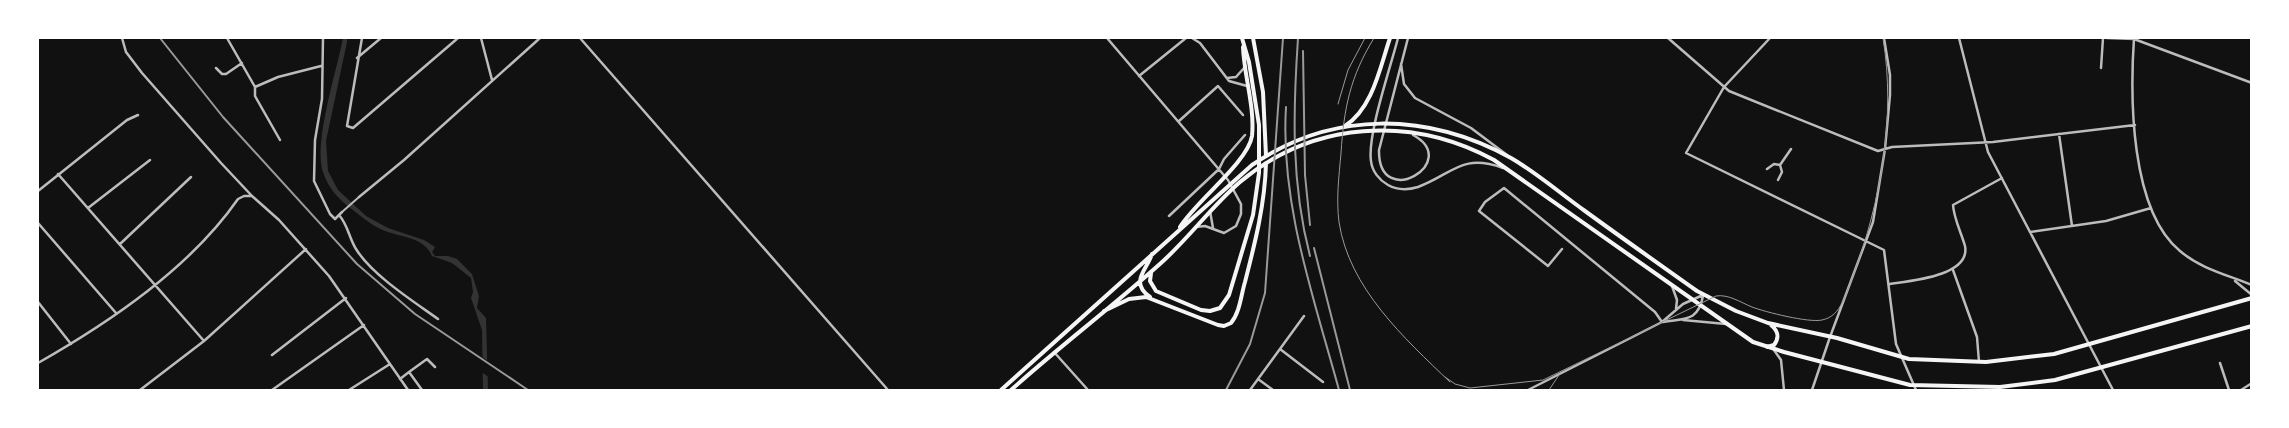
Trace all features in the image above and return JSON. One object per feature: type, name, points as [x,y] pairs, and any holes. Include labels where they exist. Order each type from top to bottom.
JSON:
[{"type":"main road","points":[[1152,271],[1150,281],[1154,289],[1159,293],[1206,311],[1214,311],[1223,306],[1231,290],[1255,203],[1260,150],[1254,91],[1249,62],[1242,38]]},
{"type":"main road","points":[[1152,254],[1149,263],[1141,274],[1140,281],[1142,290],[1151,298],[1218,325],[1226,325],[1233,320],[1239,306],[1260,218],[1265,181],[1266,143],[1263,92],[1253,38]]},
{"type":"main road","points":[[1343,127],[1354,120],[1365,106],[1390,38]]},
{"type":"main road","points":[[1177,231],[1185,219],[1244,153],[1252,136],[1243,43]]},
{"type":"main road","points":[[1001,390],[1252,165],[1280,148],[1316,134],[1343,127],[1395,123],[1430,127],[1456,134],[1512,159],[1704,295],[1736,311],[1768,323],[1830,337],[1912,360],[1979,362],[2043,356],[2252,297]]},
{"type":"main road","points":[[1010,390],[1152,271],[1189,235],[1210,210],[1264,164],[1304,144],[1349,132],[1402,130],[1435,136],[1462,145],[1494,160],[1742,336],[1773,349],[1913,385],[2005,387],[2055,380],[2252,326]]},
{"type":"main road","points":[[1102,312],[1133,298],[1151,298]]},
{"type":"main road","points":[[1765,346],[1774,345],[1778,337],[1776,329],[1768,323]]},
{"type":"street","points":[[122,38],[126,52],[142,73],[252,196],[279,220],[346,298],[408,390]]},
{"type":"street","points":[[227,38],[255,87],[255,96],[280,140]]},
{"type":"street","points":[[323,38],[321,66],[322,99],[315,140],[314,181],[330,214],[335,219],[540,38]]},
{"type":"street","points":[[362,38],[357,58],[347,126],[350,128],[353,128],[458,38]]},
{"type":"street","points":[[357,58],[381,38]]},
{"type":"street","points":[[481,38],[492,80]]},
{"type":"street","points":[[580,38],[888,390]]},
{"type":"street","points":[[1107,38],[1179,121],[1237,194],[1241,214],[1236,226],[1230,231],[1221,232],[1203,226],[1195,228]]},
{"type":"street","points":[[1139,76],[1186,38]]},
{"type":"street","points":[[1192,38],[1200,43],[1231,83],[1243,83],[1247,86]]},
{"type":"street","points":[[1398,38],[1371,146],[1372,165],[1380,178],[1390,186],[1406,189],[1418,187],[1452,169],[1470,163],[1488,163],[1505,169]]},
{"type":"street","points":[[1402,130],[1419,139],[1428,154],[1422,172],[1413,178],[1405,180],[1396,179],[1386,173],[1381,165],[1379,155],[1386,118],[1408,38]]},
{"type":"street","points":[[1668,38],[1729,91],[1875,150],[1985,142],[2135,125]]},
{"type":"street","points":[[1770,38],[1724,87],[1686,153],[1867,240],[1885,251],[1895,341],[1916,390]]},
{"type":"street","points":[[1812,390],[1872,226],[1886,148],[1890,82],[1884,38]]},
{"type":"street","points":[[1959,38],[1985,142],[2030,232],[2114,390]]},
{"type":"street","points":[[2101,68],[2103,38]]},
{"type":"street","points":[[2107,38],[2134,38],[2252,83]]},
{"type":"street","points":[[2134,38],[2136,156],[2151,208],[2164,232],[2177,250],[2201,265],[2236,281],[2252,285]]},
{"type":"street","points":[[1401,62],[1404,84],[1415,98],[1471,128],[1512,159]]},
{"type":"street","points":[[216,68],[224,75],[242,63]]},
{"type":"street","points":[[255,87],[284,74],[321,66]]},
{"type":"street","points":[[1227,78],[1238,76],[1244,67]]},
{"type":"street","points":[[1179,121],[1218,86],[1244,115]]},
{"type":"street","points":[[38,190],[127,120],[138,114]]},
{"type":"street","points":[[2059,134],[2072,226]]},
{"type":"street","points":[[1170,216],[1219,169],[1224,159],[1245,135]]},
{"type":"street","points":[[1780,165],[1791,149]]},
{"type":"street","points":[[88,208],[150,160]]},
{"type":"street","points":[[1767,169],[1774,164],[1780,165]]},
{"type":"street","points":[[1778,180],[1782,172],[1780,165]]},
{"type":"street","points":[[58,174],[204,341]]},
{"type":"street","points":[[120,244],[191,177]]},
{"type":"street","points":[[1889,284],[1953,270],[1962,263],[1965,251],[1952,205],[2002,178]]},
{"type":"street","points":[[1562,249],[1548,266],[1479,211],[1485,202],[1505,189],[1655,312],[1662,322]]},
{"type":"street","points":[[38,363],[71,344],[155,284],[212,233],[238,199],[248,195],[252,196]]},
{"type":"street","points":[[2030,232],[2106,221],[2151,208]]},
{"type":"street","points":[[1210,210],[1210,221],[1213,229]]},
{"type":"street","points":[[341,214],[355,249],[365,262],[438,319]]},
{"type":"street","points":[[38,223],[116,313]]},
{"type":"street","points":[[140,390],[204,341],[306,250]]},
{"type":"street","points":[[1953,270],[1977,337],[1979,362]]},
{"type":"street","points":[[2236,281],[2252,297]]},
{"type":"street","points":[[1672,286],[1677,300],[1676,310]]},
{"type":"street","points":[[1528,390],[1662,322],[1676,310],[1704,295]]},
{"type":"street","points":[[1681,320],[1694,316],[1701,307],[1704,295]]},
{"type":"street","points":[[272,355],[346,298]]},
{"type":"street","points":[[38,302],[71,344]]},
{"type":"street","points":[[1250,390],[1304,316]]},
{"type":"street","points":[[1662,322],[1681,320],[1726,324]]},
{"type":"street","points":[[272,390],[364,325]]},
{"type":"street","points":[[1280,349],[1323,382]]},
{"type":"street","points":[[1773,349],[1781,360],[1784,390]]},
{"type":"street","points":[[1054,352],[1088,390]]},
{"type":"street","points":[[400,379],[427,359],[435,367]]},
{"type":"street","points":[[2220,363],[2228,390]]},
{"type":"street","points":[[349,390],[390,364]]},
{"type":"street","points":[[409,372],[422,390]]},
{"type":"street","points":[[1258,379],[1273,390]]},
{"type":"street","points":[[2241,390],[2246,389],[2252,383]]},
{"type":"shaded area","points":[[343,38],[347,38],[347,42],[326,141],[328,171],[338,190],[366,216],[388,228],[424,240],[435,247],[432,252],[435,256],[448,256],[457,259],[472,274],[479,296],[477,308],[486,318],[488,390],[483,390],[482,330],[471,298],[473,292],[471,278],[452,263],[432,256],[429,250],[419,242],[383,230],[369,222],[339,198],[325,178],[321,159],[323,125]]},
{"type":"pier","points":[[480,356],[490,362],[490,378],[480,371]]},
{"type":"tram line","points":[[1338,104],[1348,70],[1365,38]]},
{"type":"tram line","points":[[1374,38],[1359,66],[1346,107],[1338,188],[1339,222],[1345,246],[1354,269],[1366,290],[1397,329],[1450,382]]},
{"type":"tram line","points":[[1445,377],[1455,384],[1470,388],[1543,380],[1716,296],[1730,297],[1758,309],[1798,319],[1816,321],[1829,318],[1839,309],[1853,276],[1863,247],[1878,189],[1887,128],[1888,98],[1883,38]]},
{"type":"tram line","points":[[1549,390],[1559,375]]},
{"type":"railway","points":[[160,38],[223,117],[357,264],[415,314],[528,390]]},
{"type":"railway","points":[[1226,390],[1250,344],[1265,293],[1283,38]]},
{"type":"railway","points":[[1298,38],[1295,147],[1299,202],[1310,256]]},
{"type":"railway","points":[[1303,51],[1305,175],[1310,225]]},
{"type":"railway","points":[[1286,107],[1288,179],[1294,215],[1310,286],[1339,390]]},
{"type":"railway","points":[[1314,248],[1350,390]]}]
